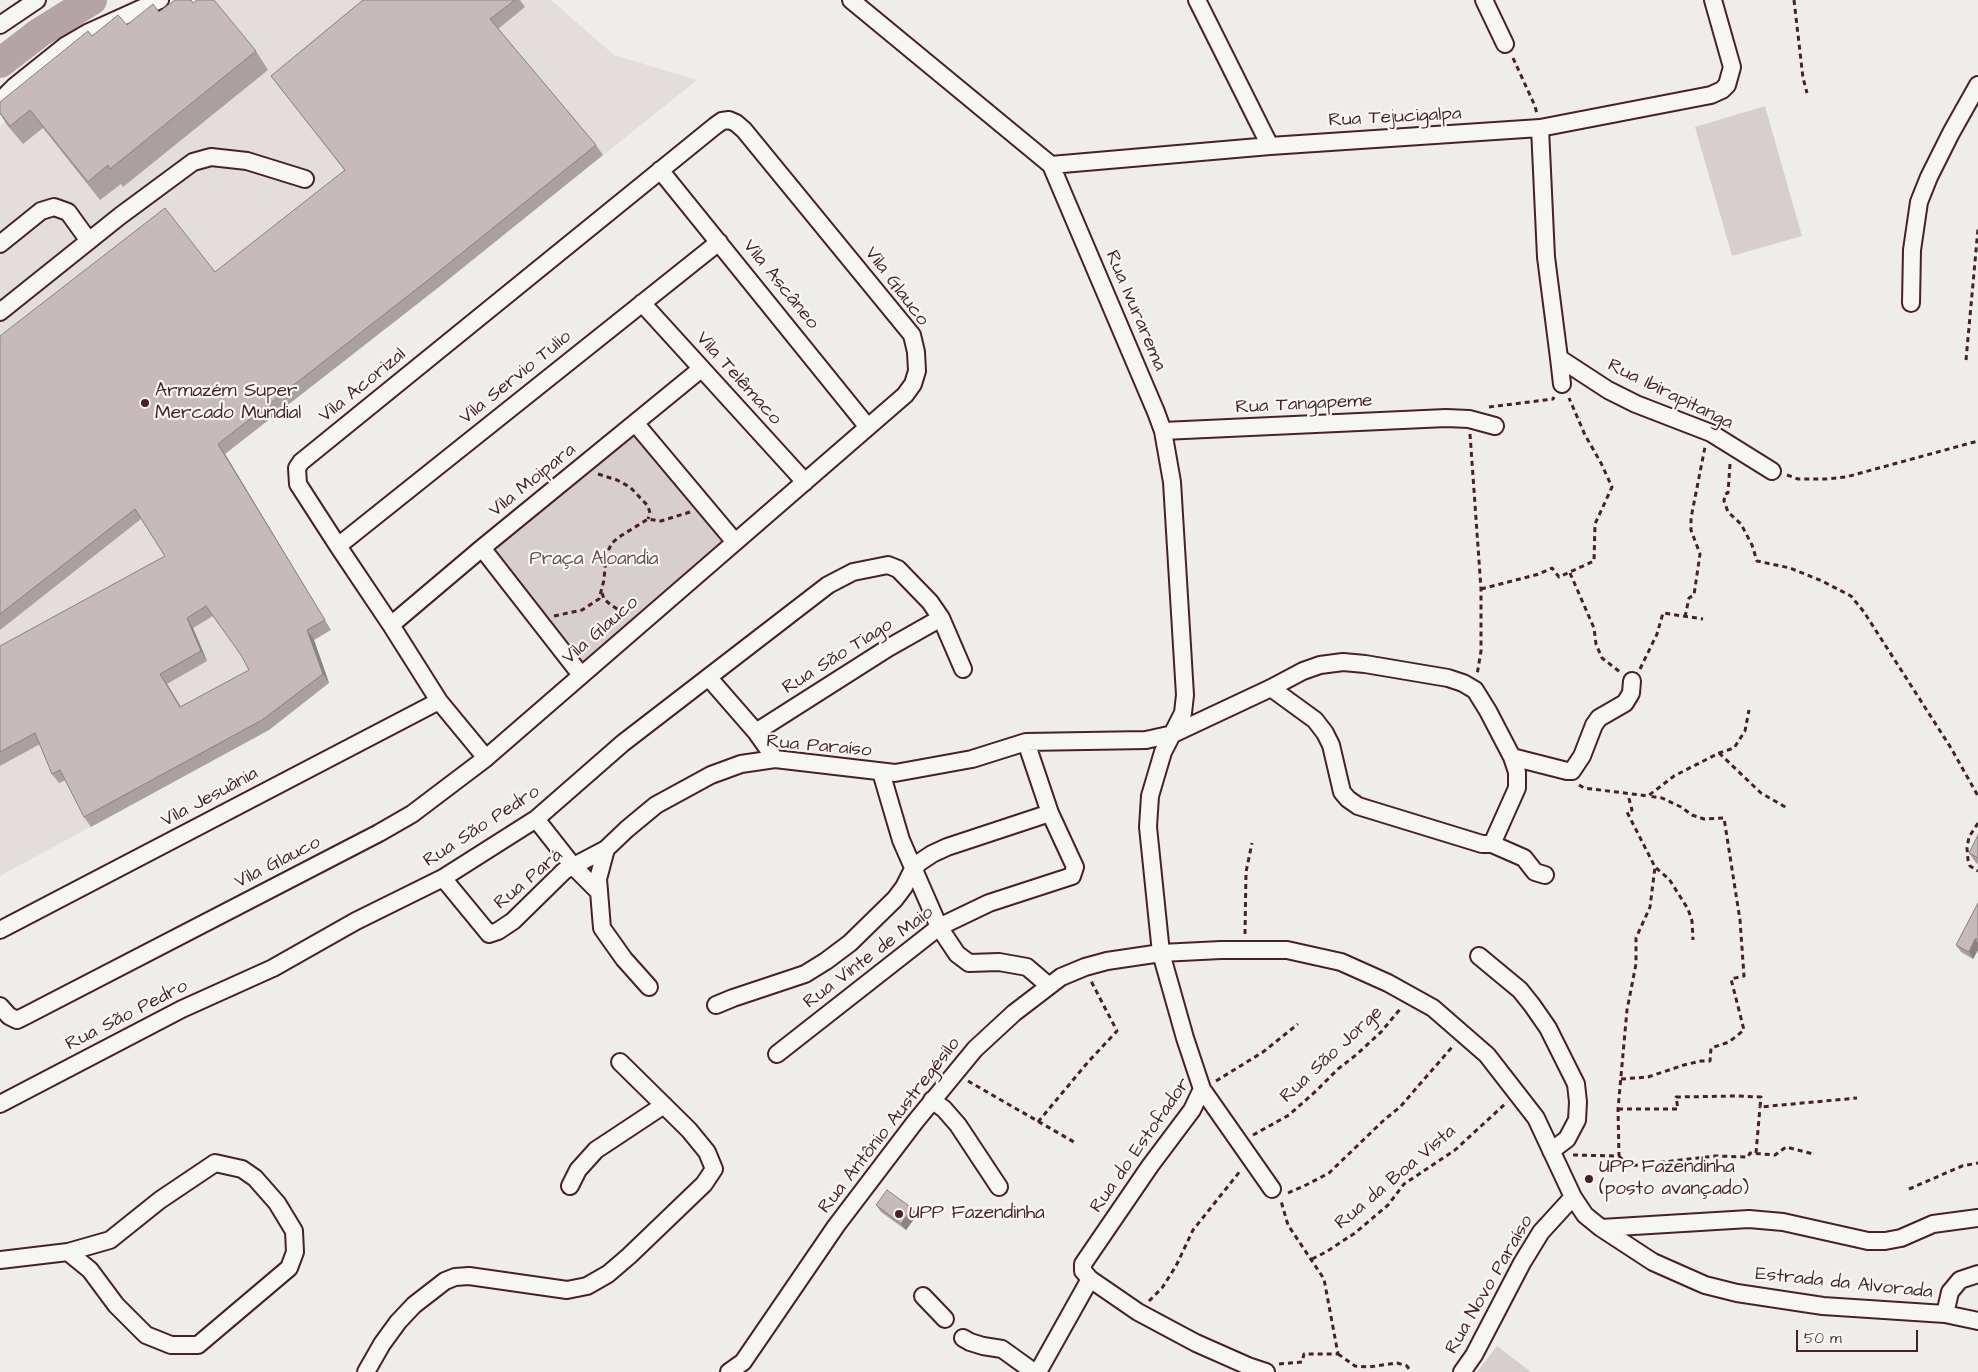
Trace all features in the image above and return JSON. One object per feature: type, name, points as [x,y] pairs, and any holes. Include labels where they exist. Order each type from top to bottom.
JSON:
[{"type":"street","points":[[0,25],[37,0]]},
{"type":"street","points":[[0,101],[15,86],[65,46],[96,28],[160,0]]},
{"type":"street","name":"Rua Ivurarema","points":[[851,0],[1052,166],[1163,431],[1172,482],[1185,695],[1183,713],[1161,759],[1150,796],[1148,827],[1161,953],[1202,1090],[1276,1192]]},
{"type":"street","points":[[1196,0],[1270,146]]},
{"type":"street","points":[[1484,0],[1505,44]]},
{"type":"street","name":"Rua Tejucigalpa","points":[[1052,166],[1270,146],[1540,128],[1711,95],[1722,90],[1731,78],[1732,67],[1713,0]]},
{"type":"street","points":[[1911,302],[1912,250],[1919,202],[1951,133],[1978,85]]},
{"type":"street","name":"Vila Acorizal","points":[[486,758],[439,701],[298,484],[297,468],[301,462],[660,170],[722,121],[728,120]]},
{"type":"street","name":"Vila Glauco","points":[[0,1006],[9,1016],[16,1020],[379,833],[432,800],[486,758],[905,394],[913,384],[917,370],[916,352],[912,335],[744,130],[736,123],[728,120]]},
{"type":"street","points":[[1540,128],[1546,257],[1562,384]]},
{"type":"street","points":[[0,312],[193,162],[211,158],[247,161],[305,179]]},
{"type":"street","name":"Vila Ascâneo","points":[[660,170],[867,426]]},
{"type":"street","points":[[0,244],[41,211],[54,207],[68,212],[89,241]]},
{"type":"street","name":"Vila Servio Tulio","points":[[338,546],[719,242]]},
{"type":"street","name":"Vila Telêmaco","points":[[642,302],[805,482]]},
{"type":"street","name":"Rua Ibirapitanga","points":[[1559,358],[1602,386],[1636,404],[1711,433],[1772,470]]},
{"type":"street","name":"Vila Moipara","points":[[391,625],[701,369]]},
{"type":"street","name":"Rua Tangapeme","points":[[1163,431],[1446,418],[1468,419],[1495,426]]},
{"type":"street","points":[[636,424],[734,542]]},
{"type":"street","points":[[482,548],[582,675]]},
{"type":"street","name":"Rua São Pedro","points":[[0,1104],[182,1009],[273,968],[356,921],[443,878],[536,819],[623,743],[828,585],[853,572],[888,565],[898,569],[930,602],[941,618],[963,669]]},
{"type":"street","name":"Rua São Tiago","points":[[756,732],[888,648],[941,618]]},
{"type":"street","name":"Rua Paraíso","points":[[649,987],[624,960],[602,928],[598,880],[606,849],[626,828],[656,805],[711,775],[741,764],[776,759],[881,772],[910,771],[972,759],[1026,742],[1146,740],[1173,734],[1303,671],[1320,665],[1343,662],[1448,678],[1463,683],[1475,690]]},
{"type":"street","points":[[709,678],[756,732],[776,759]]},
{"type":"street","points":[[1512,757],[1572,771],[1582,756],[1594,725],[1599,718],[1625,703],[1631,693],[1632,681]]},
{"type":"street","points":[[1271,688],[1315,720],[1325,733],[1331,745],[1342,792],[1353,802],[1374,811],[1482,844],[1492,844],[1524,858],[1535,872],[1545,876]]},
{"type":"street","points":[[1475,690],[1512,757],[1517,772],[1518,788],[1492,844]]},
{"type":"street","name":"Vila Jesuânia","points":[[0,930],[439,701]]},
{"type":"street","points":[[716,1005],[805,974],[826,961],[850,943],[895,899],[920,862],[947,847],[1050,813],[1026,742]]},
{"type":"street","points":[[881,772],[901,840],[939,927],[957,954],[969,963],[999,962],[1027,966],[1048,985]]},
{"type":"street","name":"Rua Vinte de Maio","points":[[778,1054],[939,927],[989,903],[1069,878],[1074,872],[1075,867],[1050,813]]},
{"type":"street","points":[[536,819],[574,866],[598,891]]},
{"type":"street","name":"Rua Pará","points":[[443,878],[489,934],[498,931],[513,921],[564,871],[606,849]]},
{"type":"street","name":"Rua Antônio Austregésilo","points":[[729,1372],[745,1367],[836,1226],[932,1100],[976,1049],[1014,1013],[1061,976],[1107,961],[1161,953],[1288,950],[1341,962],[1411,996],[1433,1008],[1487,1055],[1536,1118],[1573,1197],[1585,1215],[1601,1228]]},
{"type":"street","points":[[1479,956],[1520,990],[1532,1005],[1562,1054],[1576,1084],[1578,1102],[1576,1120],[1567,1139],[1552,1152]]},
{"type":"street","points":[[366,1372],[382,1344],[398,1322],[414,1304],[445,1280],[469,1276],[567,1290],[587,1286],[608,1274],[629,1256],[704,1184],[714,1169],[707,1152],[664,1105],[620,1062]]},
{"type":"street","name":"Rua do Estofador","points":[[1036,1372],[1048,1357],[1086,1275],[1083,1264],[1150,1166],[1192,1110],[1202,1090]]},
{"type":"street","points":[[932,1100],[944,1109],[958,1125],[999,1187]]},
{"type":"street","points":[[570,1186],[578,1170],[596,1150],[664,1105]]},
{"type":"street","points":[[0,1260],[68,1252],[110,1240],[160,1200],[215,1163],[242,1169],[255,1178],[277,1203],[294,1231],[295,1252],[289,1268],[198,1345],[172,1345],[146,1335],[116,1305],[90,1270],[68,1252]]},
{"type":"street","name":"Rua Novo Paraíso","points":[[1462,1372],[1474,1355],[1526,1255],[1541,1232],[1573,1197]]},
{"type":"street","points":[[1601,1228],[1749,1219],[1783,1222],[1868,1241],[1885,1241],[1901,1238],[1933,1224],[1978,1218]]},
{"type":"street","name":"Estrada da Alvorada","points":[[1601,1228],[1653,1262],[1705,1285],[1737,1293],[1823,1306],[1944,1314],[1978,1321]]},
{"type":"street","points":[[1944,1314],[1950,1292],[1960,1280],[1978,1274]]},
{"type":"street","points":[[1086,1275],[1138,1312],[1196,1343],[1248,1366],[1271,1368]]},
{"type":"street","points":[[923,1296],[954,1329],[970,1342],[1002,1349],[1036,1372]]},
{"type":"path","points":[[1794,0],[1802,71],[1807,93]]},
{"type":"path","points":[[1505,44],[1535,106],[1540,128]]},
{"type":"path","points":[[1966,360],[1978,229]]},
{"type":"path","points":[[1485,407],[1553,399],[1562,384]]},
{"type":"path","points":[[1482,589],[1539,574],[1552,568],[1559,577],[1594,561],[1595,524],[1612,487],[1585,435],[1562,384]]},
{"type":"path","points":[[1468,419],[1482,589],[1481,651],[1475,690]]},
{"type":"path","points":[[1685,617],[1689,598],[1694,595],[1700,554],[1691,530],[1691,518],[1702,457],[1711,433]]},
{"type":"path","points":[[1772,470],[1798,479],[1846,477],[1978,441]]},
{"type":"path","points":[[1732,447],[1728,493],[1725,494],[1724,501],[1728,512],[1741,524],[1752,545],[1757,561],[1790,568],[1822,581],[1851,596],[1864,612],[1951,748],[1978,796]]},
{"type":"path","points":[[578,471],[595,472],[630,487],[648,506],[650,514],[648,519]]},
{"type":"path","points":[[540,622],[550,617],[582,610],[599,599],[602,592],[606,555],[612,543],[627,531],[648,519],[660,521],[679,517],[703,503]]},
{"type":"path","points":[[1570,573],[1594,628],[1596,644],[1602,658],[1632,681],[1657,634],[1663,613],[1703,619]]},
{"type":"path","points":[[602,592],[604,599],[630,617],[638,626]]},
{"type":"path","points":[[1648,796],[1674,776],[1719,753],[1734,748],[1745,731],[1749,710]]},
{"type":"path","points":[[1719,753],[1761,792],[1787,808]]},
{"type":"path","points":[[1577,784],[1584,788],[1662,798],[1681,807],[1692,815],[1704,819],[1724,818],[1740,920],[1744,976],[1732,979],[1744,1030],[1729,1042],[1711,1048],[1710,1061],[1684,1065],[1648,1078],[1620,1079]]},
{"type":"path","points":[[1628,795],[1632,810],[1627,812],[1655,867],[1669,879],[1688,909],[1692,921],[1693,940]]},
{"type":"path","points":[[1978,823],[1969,837],[1967,848],[1970,866],[1978,871]]},
{"type":"path","points":[[1245,950],[1246,872],[1252,843]]},
{"type":"path","points":[[1619,1156],[1618,1109],[1627,1010],[1636,964],[1636,938],[1650,906],[1655,867]]},
{"type":"path","points":[[1038,1122],[1088,1062],[1117,1031],[1098,998],[1085,967]]},
{"type":"path","name":"Rua São Jorge","points":[[1239,1142],[1289,1115],[1316,1092],[1338,1068],[1356,1055],[1381,1032],[1411,996]]},
{"type":"path","name":"Rua do Estofador","points":[[1202,1090],[1263,1052],[1298,1024]]},
{"type":"path","points":[[1338,1354],[1324,1279],[1288,1225],[1276,1192],[1306,1186],[1328,1172],[1400,1107],[1464,1035]]},
{"type":"path","points":[[954,1073],[1074,1142]]},
{"type":"path","name":"Rua da Boa Vista","points":[[1312,1259],[1355,1233],[1388,1205],[1404,1184],[1455,1150],[1517,1094]]},
{"type":"path","points":[[1618,1109],[1678,1108],[1676,1097],[1761,1097],[1756,1154]]},
{"type":"path","points":[[1760,1106],[1857,1098]]},
{"type":"path","points":[[1552,1152],[1619,1156],[1629,1166],[1706,1157],[1748,1158],[1750,1153],[1775,1155],[1786,1147],[1813,1154]]},
{"type":"path","points":[[1138,1312],[1162,1288],[1182,1255],[1193,1230],[1250,1158]]},
{"type":"path","points":[[1909,1189],[1962,1166],[1978,1163]]},
{"type":"path","points":[[1271,1368],[1302,1362],[1304,1354],[1338,1354],[1355,1366],[1369,1367],[1397,1363],[1407,1366],[1411,1372]]},
{"type":"shaded area","points":[[213,0],[551,0],[614,55],[697,80],[439,287],[225,454],[331,630],[314,640],[329,683],[269,730],[0,876],[0,126],[74,57]]},
{"type":"green space","points":[[1765,106],[1802,236],[1732,256],[1695,127]]},
{"type":"green space","name":"Praça Aloandia","points":[[634,436],[638,437],[720,537],[721,542],[586,661],[582,661],[497,555],[497,550],[500,544]]},
{"type":"green space","points":[[1497,1346],[1531,1372],[1477,1372]]},
{"type":"building","points":[[175,0],[191,0],[193,3],[197,0],[214,0],[256,51],[110,169],[108,165],[88,182],[30,110],[10,126],[0,113],[0,102],[88,31],[92,36],[118,15],[127,25],[153,4],[159,12]]},
{"type":"building","points":[[363,0],[515,0],[490,19],[596,145],[432,277],[218,444],[325,620],[307,630],[323,674],[262,720],[84,817],[60,770],[52,774],[35,733],[0,752],[0,646],[165,556],[135,509],[0,614],[0,336],[165,208],[215,272],[345,170],[271,76]],"holes":[[[206,606],[241,655],[249,670],[180,707],[160,674],[201,651],[187,618]]]},
{"type":"building","points":[[1978,835],[1978,858],[1969,853]]},
{"type":"building","points":[[1978,903],[1978,939],[1975,939],[1969,952],[1956,945]]},
{"type":"building","name":"UPP Fazendinha","points":[[887,1190],[912,1208],[901,1224],[876,1205]]},
{"type":"waterway","points":[[0,63],[39,33],[92,0]]},
{"type":"place","name":"Armazém Super Mercado Mundial","points":[[145,403]]},
{"type":"place","name":"UPP Fazendinha (posto avançado)","points":[[1589,1179]]},
{"type":"place","name":"UPP Fazendinha","points":[[899,1214]]}]
